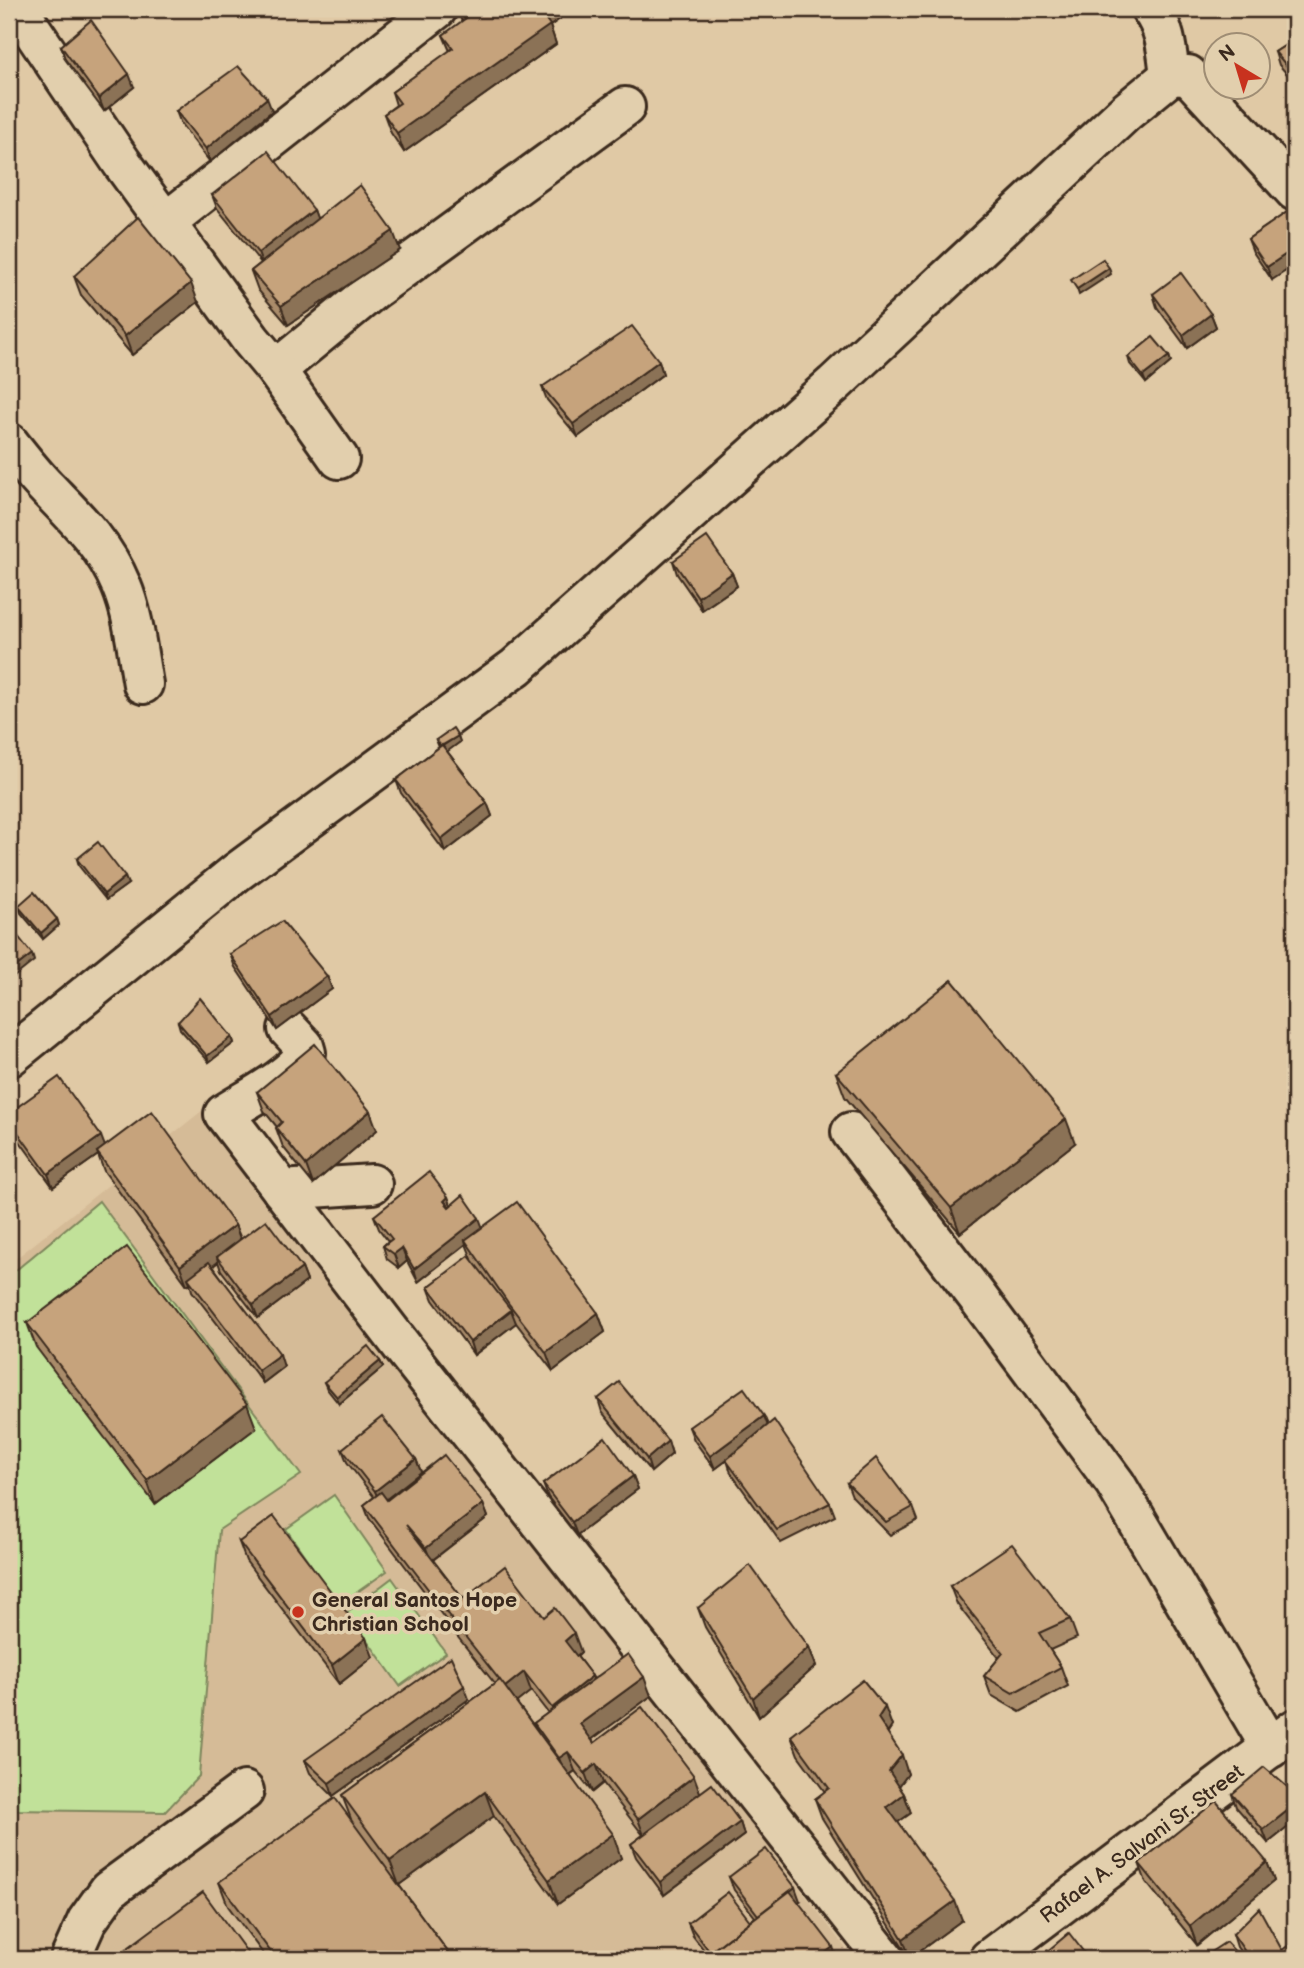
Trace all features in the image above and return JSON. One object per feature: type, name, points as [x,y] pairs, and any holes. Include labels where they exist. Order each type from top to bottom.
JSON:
[{"type":"street","points":[[19,9],[122,163],[339,459]]},
{"type":"street","points":[[166,222],[437,9]]},
{"type":"street","points":[[1151,9],[1160,20],[1164,33],[1170,76]]},
{"type":"street","points":[[9,1058],[237,872],[516,667],[834,384],[1126,112],[1170,76],[1188,75],[1295,191]]},
{"type":"street","points":[[276,370],[372,291],[625,107]]},
{"type":"street","points":[[9,443],[87,529],[107,557],[121,585],[131,616],[143,684]]},
{"type":"street","points":[[288,1029],[304,1046],[306,1053],[302,1060],[288,1073],[224,1114],[404,1349],[885,1959]]},
{"type":"street","points":[[851,1132],[1115,1483],[1283,1739]]},
{"type":"street","points":[[282,1190],[323,1188],[380,1174]]},
{"type":"street","name":"Rafael A. Salvani Sr. Street","points":[[989,1959],[1283,1739]]},
{"type":"street","points":[[70,1959],[87,1922],[109,1890],[244,1791]]},
{"type":"shaded area","name":"General Santos Hope Christian School","points":[[203,1110],[854,1959],[9,1959],[9,1264]]},
{"type":"green space","points":[[99,1201],[301,1475],[219,1530],[199,1776],[165,1812],[9,1810],[9,1276]]},
{"type":"green space","points":[[334,1495],[387,1571],[339,1605],[286,1529]]},
{"type":"green space","points":[[392,1578],[446,1653],[400,1686],[347,1612]]},
{"type":"building","points":[[459,9],[541,9],[539,10],[550,25],[397,133],[384,114],[400,103],[392,92],[453,48],[443,35],[466,18]]},
{"type":"building","points":[[91,20],[129,74],[99,98],[61,46]]},
{"type":"building","points":[[1295,39],[1295,76],[1275,52]]},
{"type":"building","points":[[238,66],[267,98],[206,149],[176,111]]},
{"type":"building","points":[[268,151],[314,210],[258,253],[212,195]]},
{"type":"building","points":[[360,185],[393,231],[281,306],[251,271]]},
{"type":"building","points":[[1293,208],[1295,248],[1267,267],[1248,239]]},
{"type":"building","points":[[138,217],[191,283],[125,336],[74,276]]},
{"type":"building","points":[[1103,259],[1109,268],[1077,289],[1071,280]]},
{"type":"building","points":[[1181,273],[1211,314],[1183,335],[1153,294]]},
{"type":"building","points":[[632,326],[659,361],[573,424],[542,387]]},
{"type":"building","points":[[1153,337],[1169,356],[1143,376],[1128,357]]},
{"type":"building","points":[[707,537],[732,573],[698,597],[673,561]]},
{"type":"building","points":[[453,728],[458,736],[441,746],[436,740]]},
{"type":"building","points":[[442,745],[487,803],[441,839],[396,780]]},
{"type":"building","points":[[98,842],[125,877],[104,894],[77,859]]},
{"type":"building","points":[[34,892],[57,919],[41,933],[18,906]]},
{"type":"building","points":[[282,921],[327,976],[272,1017],[230,954]]},
{"type":"building","points":[[17,935],[32,954],[9,972],[9,941]]},
{"type":"building","points":[[952,980],[1066,1119],[951,1208],[836,1073]]},
{"type":"building","points":[[200,998],[232,1037],[207,1056],[178,1022]]},
{"type":"building","points":[[315,1044],[370,1111],[306,1165],[276,1128],[282,1122],[257,1092]]},
{"type":"building","points":[[59,1077],[101,1136],[48,1174],[9,1120],[9,1113]]},
{"type":"building","points":[[152,1111],[235,1225],[180,1266],[97,1152]]},
{"type":"building","points":[[429,1172],[448,1197],[444,1201],[449,1207],[463,1195],[479,1218],[414,1269],[402,1248],[394,1254],[383,1246],[392,1239],[374,1216]]},
{"type":"building","points":[[517,1202],[598,1313],[546,1352],[465,1240]]},
{"type":"building","points":[[266,1220],[302,1268],[253,1305],[217,1257]]},
{"type":"building","points":[[127,1247],[247,1404],[147,1480],[27,1323]]},
{"type":"building","points":[[469,1256],[511,1310],[470,1342],[428,1287]]},
{"type":"building","points":[[209,1262],[280,1354],[258,1370],[188,1278]]},
{"type":"building","points":[[368,1346],[380,1361],[337,1397],[324,1382]]},
{"type":"building","points":[[619,1382],[668,1441],[647,1459],[598,1399]]},
{"type":"building","points":[[744,1388],[764,1416],[710,1456],[689,1427]]},
{"type":"building","points":[[382,1417],[416,1459],[375,1491],[342,1449]]},
{"type":"building","points":[[774,1420],[830,1503],[777,1530],[726,1460]]},
{"type":"building","points":[[605,1437],[633,1476],[572,1522],[543,1484]]},
{"type":"building","points":[[444,1455],[483,1504],[426,1548],[406,1525],[463,1599],[446,1612],[447,1614],[364,1505],[381,1492],[387,1500]]},
{"type":"building","points":[[876,1458],[913,1507],[886,1522],[847,1483]]},
{"type":"building","points":[[274,1516],[366,1638],[332,1665],[239,1542]]},
{"type":"building","points":[[1012,1544],[1070,1619],[1039,1633],[1061,1667],[1013,1693],[984,1676],[1003,1653],[950,1586]]},
{"type":"building","points":[[750,1565],[809,1647],[753,1698],[698,1608]]},
{"type":"building","points":[[505,1566],[544,1617],[555,1608],[574,1633],[565,1641],[592,1676],[552,1708],[524,1672],[505,1687],[446,1612]]},
{"type":"building","points":[[628,1654],[644,1677],[580,1724],[594,1743],[642,1707],[694,1776],[638,1819],[596,1764],[585,1773],[568,1752],[559,1758],[534,1723]]},
{"type":"building","points":[[451,1657],[464,1686],[329,1783],[305,1760]]},
{"type":"building","points":[[500,1680],[613,1834],[549,1880],[485,1792],[390,1861],[342,1795]]},
{"type":"building","points":[[863,1680],[885,1707],[878,1718],[902,1755],[889,1771],[904,1794],[887,1807],[955,1901],[903,1939],[815,1799],[829,1788],[791,1736]]},
{"type":"building","points":[[1264,1767],[1292,1791],[1295,1789],[1295,1823],[1287,1811],[1263,1830],[1232,1794]]},
{"type":"building","points":[[712,1784],[740,1822],[660,1882],[631,1844]]},
{"type":"building","points":[[335,1798],[453,1959],[276,1959],[219,1882]]},
{"type":"building","points":[[1216,1801],[1267,1862],[1190,1926],[1139,1863]]},
{"type":"building","points":[[766,1849],[795,1887],[758,1915],[729,1877]]},
{"type":"building","points":[[790,1891],[833,1947],[817,1959],[708,1959],[705,1956]]},
{"type":"building","points":[[203,1892],[252,1959],[113,1959]]},
{"type":"building","points":[[728,1892],[750,1921],[710,1952],[688,1923]]},
{"type":"building","points":[[1259,1908],[1282,1950],[1295,1941],[1295,1959],[1250,1959],[1233,1934]]},
{"type":"building","points":[[1069,1933],[1089,1959],[1038,1959]]},
{"type":"building","points":[[1226,1942],[1242,1959],[1200,1959]]},
{"type":"building","points":[[1187,1954],[1195,1959],[1180,1959]]},
{"type":"place","name":"General Santos Hope Christian School","points":[[298,1612]]}]
